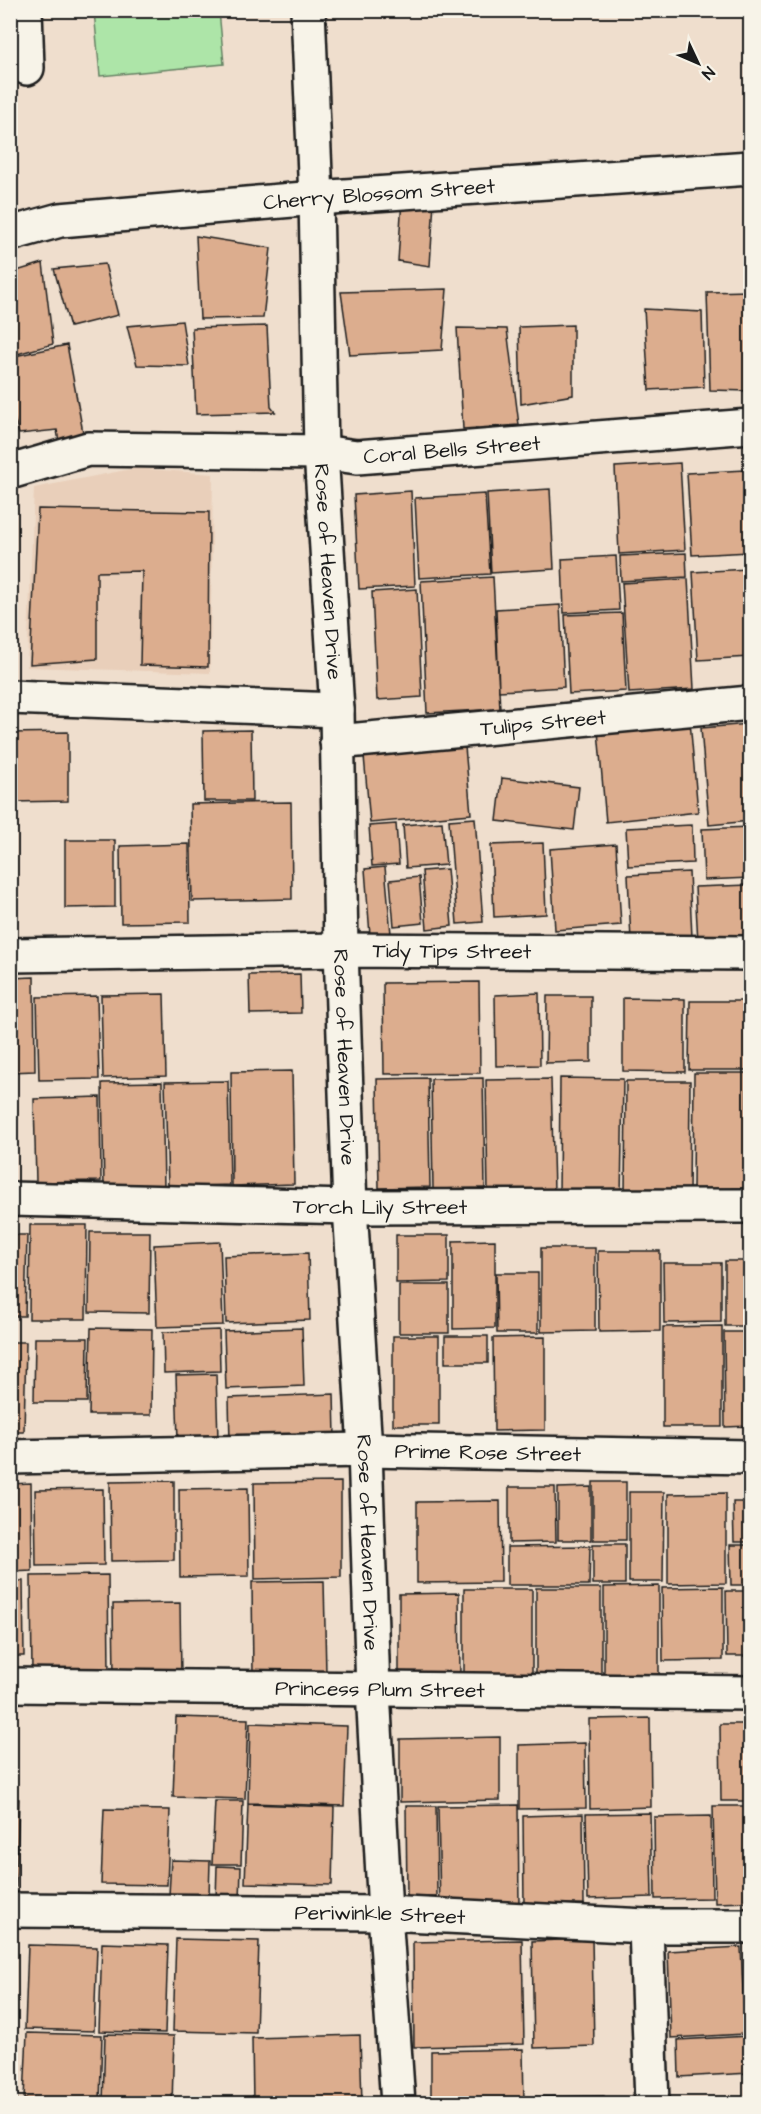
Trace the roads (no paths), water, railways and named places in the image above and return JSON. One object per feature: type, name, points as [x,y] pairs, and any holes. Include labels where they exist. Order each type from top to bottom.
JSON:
[{"type":"street","points":[[25,10],[27,68]]},
{"type":"street","name":"Rose of Heaven Drive","points":[[308,10],[316,198],[321,452],[337,710],[341,950],[350,1207],[365,1450],[373,1690],[398,2103]]},
{"type":"street","name":"Cherry Blossom Street","points":[[10,234],[60,220],[316,198],[750,168]]},
{"type":"street","name":"Coral Bells Street","points":[[10,472],[88,449],[321,452],[357,457],[750,426]]},
{"type":"street","points":[[10,697],[337,710]]},
{"type":"street","name":"Tulips Street","points":[[337,742],[750,703]]},
{"type":"street","name":"Tidy Tips Street","points":[[10,955],[341,950],[750,953]]},
{"type":"street","name":"Torch Lily Street","points":[[10,1199],[350,1207],[750,1206]]},
{"type":"street","name":"Prime Rose Street","points":[[10,1457],[365,1450],[750,1457]]},
{"type":"street","name":"Princess Plum Street","points":[[10,1684],[373,1690],[750,1692]]},
{"type":"street","name":"Periwinkle Street","points":[[10,1910],[385,1913],[646,1926],[750,1926]]},
{"type":"street","points":[[646,1926],[652,2103]]}]
